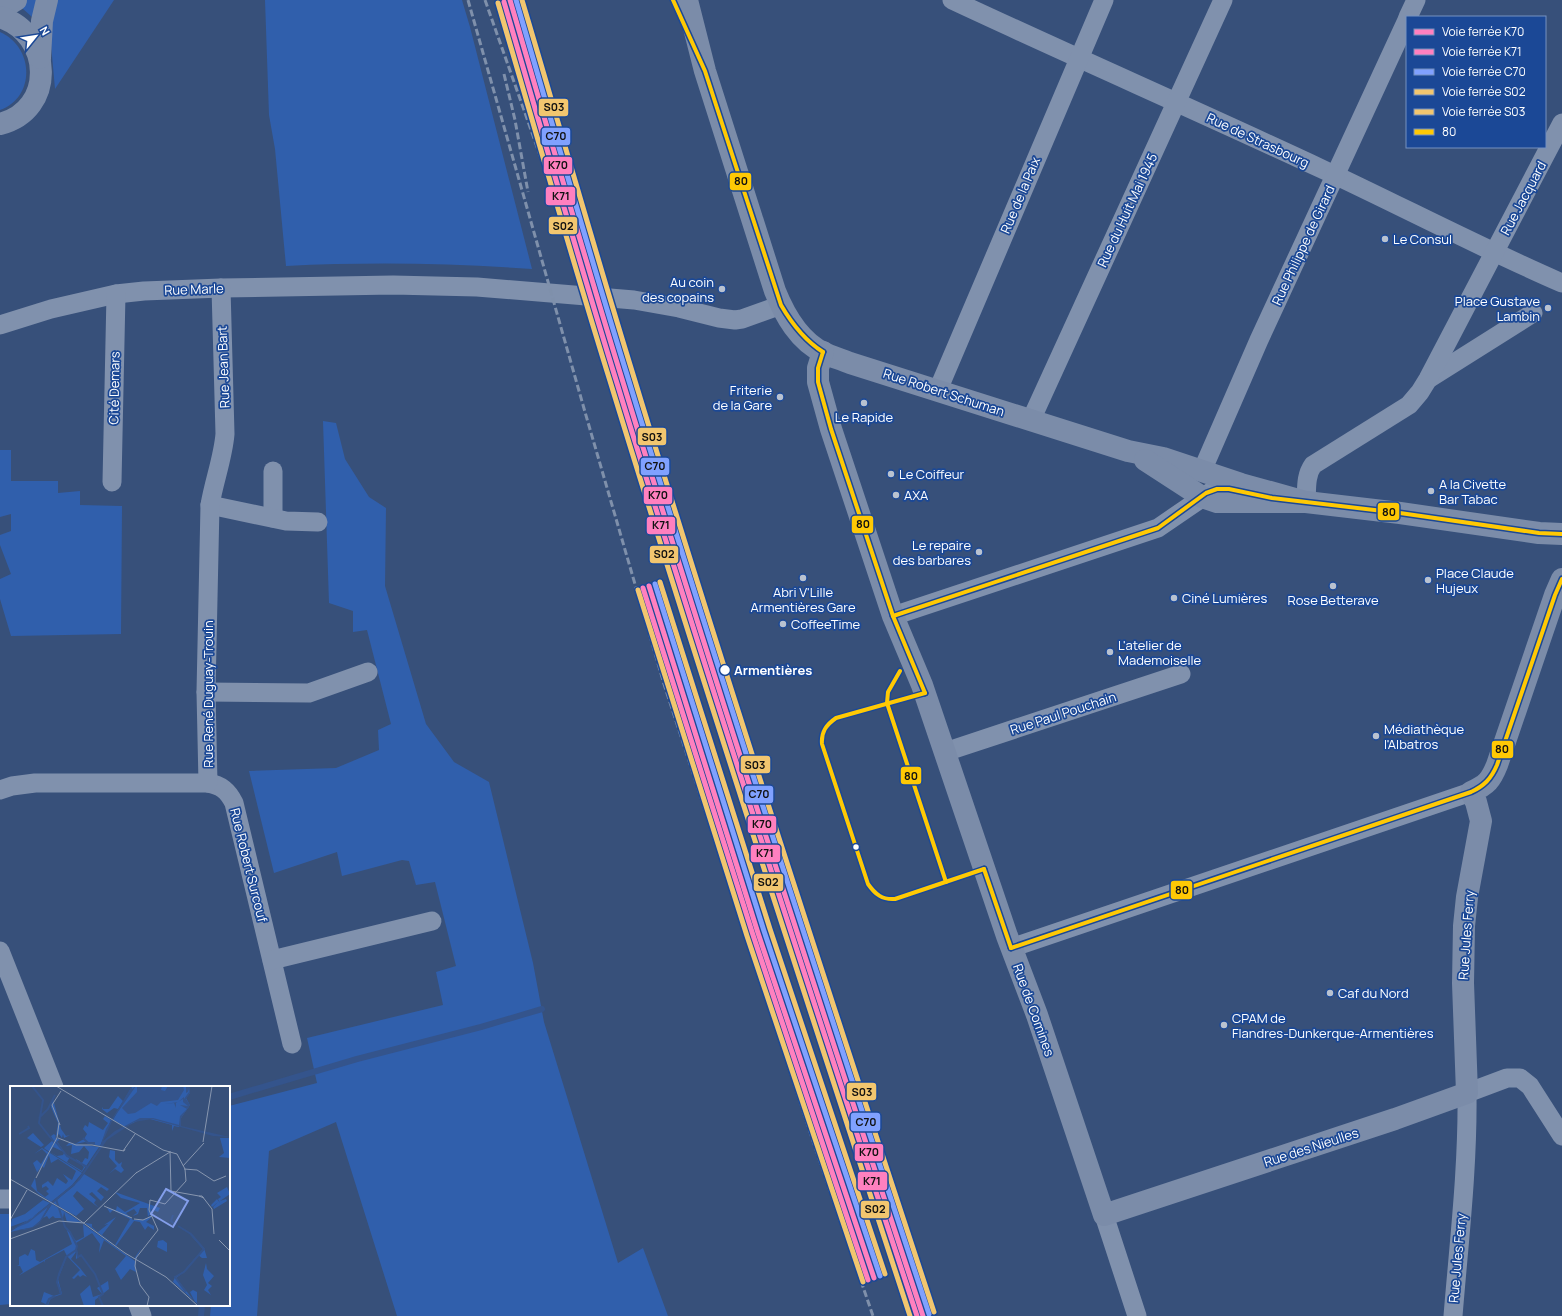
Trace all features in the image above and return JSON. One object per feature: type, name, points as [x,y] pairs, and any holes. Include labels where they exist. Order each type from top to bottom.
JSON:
[{"type":"street","points":[[0,10],[16,0]]},
{"type":"street","points":[[0,124],[18,116],[33,100],[38,91],[40,80],[42,22],[47,0]]},
{"type":"street","points":[[673,0],[705,71]]},
{"type":"street","points":[[687,0],[705,71]]},
{"type":"street","name":"Rue de Strasbourg","points":[[952,0],[1078,59],[1177,102],[1336,175],[1494,252],[1562,282]]},
{"type":"street","name":"Rue de la Paix","points":[[938,390],[1104,0]]},
{"type":"street","name":"Rue du Huit Mai 1945","points":[[1030,420],[1223,0]]},
{"type":"street","points":[[1408,16],[1416,0]]},
{"type":"street","points":[[0,18],[11,22],[24,31],[34,44],[40,59]]},
{"type":"street","name":"Rue Philippe de Girard","points":[[1202,471],[1259,340],[1406,22]]},
{"type":"street","name":"Rue Robert Schuman","points":[[705,71],[780,305],[799,334],[811,344],[823,352],[850,363],[1128,451],[1163,458],[1306,502]]},
{"type":"street","name":"Rue Jacquard","points":[[1494,252],[1562,123]]},
{"type":"street","points":[[1306,502],[1307,477],[1313,465],[1408,405],[1420,392],[1494,252]]},
{"type":"street","name":"Rue Marle","points":[[0,325],[57,307],[116,294],[144,291],[221,288],[393,285],[477,287],[634,300],[667,305],[729,320],[742,319],[780,305]]},
{"type":"street","name":"Rue Jean Bart","points":[[221,288],[225,434],[224,445]]},
{"type":"street","name":"Cité Demars","points":[[112,482],[116,294]]},
{"type":"street","points":[[1428,379],[1533,314]]},
{"type":"street","name":"Rue de Comines","points":[[823,352],[818,373],[820,390],[833,437],[893,616],[922,685],[1011,948],[1037,1015],[1137,1316]]},
{"type":"street","name":"Rue René Duguay-Trouin","points":[[0,790],[12,786],[35,783],[208,783],[206,692],[210,505],[224,445]]},
{"type":"street","name":"Rue Robert Schuman","points":[[1128,451],[1152,464],[1202,497],[1211,501],[1223,503],[1306,502],[1400,513],[1540,533],[1562,534]]},
{"type":"street","points":[[273,470],[273,518]]},
{"type":"street","points":[[893,616],[1158,528],[1202,497]]},
{"type":"street","points":[[210,505],[286,521],[318,522]]},
{"type":"street","points":[[1011,948],[1471,792],[1485,785],[1490,780],[1497,765],[1555,595],[1562,579]]},
{"type":"street","points":[[206,692],[309,693],[368,672]]},
{"type":"street","name":"Rue Paul Pouchain","points":[[945,752],[1181,674]]},
{"type":"street","name":"Rue Robert Surcouf","points":[[208,783],[221,786],[231,797],[234,803],[292,1044]]},
{"type":"street","name":"Rue Jules Ferry","points":[[1452,1316],[1465,1166],[1467,1117],[1463,983],[1464,926],[1467,898],[1481,821],[1476,802],[1471,792]]},
{"type":"street","points":[[272,960],[432,921]]},
{"type":"street","points":[[0,951],[52,1084]]},
{"type":"street","name":"Rue des Nieulles","points":[[1104,1215],[1395,1119],[1507,1078],[1516,1077],[1524,1080],[1530,1086],[1562,1136]]},
{"type":"street","points":[[138,1306],[142,1316]]},
{"type":"shaded area","points":[[13,0],[114,0],[55,89],[50,33]]},
{"type":"shaded area","points":[[265,0],[462,0],[532,269],[470,265],[409,264],[286,266],[275,149],[269,115]]},
{"type":"shaded area","points":[[0,32],[11,39],[19,49],[24,60],[26,72],[25,84],[20,94],[12,104],[0,110]]},
{"type":"shaded area","points":[[323,421],[336,423],[345,459],[369,497],[386,508],[385,586],[426,724],[454,762],[489,782],[533,963],[544,1022],[618,1263],[643,1248],[668,1316],[397,1316],[336,1122],[269,1151],[257,1316],[210,1316],[211,1306],[230,1306],[230,1106],[317,1083],[307,1038],[443,1005],[436,972],[456,966],[435,882],[416,885],[409,861],[402,860],[342,876],[337,852],[274,873],[249,771],[336,768],[379,750],[378,730],[391,724],[367,630],[353,632],[353,611],[329,603]]},
{"type":"shaded area","points":[[0,450],[11,450],[11,481],[58,481],[58,493],[80,491],[80,505],[122,506],[121,634],[11,636],[0,599],[0,579],[11,574],[0,545],[0,535],[11,531],[11,514],[0,517]]},
{"type":"shaded area","points":[[0,1214],[10,1214],[10,1304],[0,1305]]},
{"type":"waterway","points":[[230,1097],[357,1059],[481,1027],[542,1009]]},
{"type":"waterway","points":[[201,1316],[202,1306]]},
{"type":"railway","points":[[468,0],[664,684],[812,1138],[873,1316]]},
{"type":"railway","points":[[485,0],[564,223],[657,531],[913,1316]]},
{"type":"railway","points":[[504,74],[515,120],[528,192]]},
{"type":"rail line","name":"K70","points":[[510,0],[579,237],[658,497],[732,731],[923,1316]]},
{"type":"rail line","name":"C70","points":[[516,0],[599,284],[664,496],[738,730],[929,1314]]},
{"type":"rail line","name":"S03","points":[[522,0],[618,325],[705,607],[818,960],[934,1312]]},
{"type":"rail line","name":"K71","points":[[504,2],[587,286],[689,615],[917,1316]]},
{"type":"rail line","name":"S02","points":[[498,3],[581,287],[646,498],[758,849],[910,1316]]},
{"type":"rail line","name":"S03","points":[[660,582],[770,929],[885,1274]]},
{"type":"rail line","name":"C70","points":[[655,584],[764,931],[880,1276]]},
{"type":"rail line","name":"K70","points":[[649,586],[758,933],[874,1278]]},
{"type":"rail line","name":"K71","points":[[643,588],[753,935],[868,1280]]},
{"type":"rail line","name":"S02","points":[[638,590],[747,936],[863,1282]]},
{"type":"transit line","name":"80","points":[[673,0],[705,71],[781,305],[799,331],[823,352]]},
{"type":"transit line","name":"80","points":[[823,352],[818,368],[818,382],[831,429],[893,616],[925,693]]},
{"type":"transit line","name":"80","points":[[893,616],[1158,528],[1206,493],[1217,489],[1229,489],[1272,498],[1400,513],[1539,533],[1562,534]]},
{"type":"transit line","name":"80","points":[[1011,948],[1471,792],[1480,787],[1487,782],[1497,765],[1555,595],[1562,579]]},
{"type":"transit line","name":"80","points":[[900,671],[888,692],[887,703],[946,882]]},
{"type":"transit line","name":"80","points":[[925,693],[836,718],[829,723],[823,732],[822,744],[868,884],[879,896],[895,899],[984,869]]},
{"type":"transit line","name":"80","points":[[984,869],[1011,948]]},
{"type":"place","name":"Le Consul","points":[[1385,239]]},
{"type":"place","name":"Au coin des copains","points":[[722,289]]},
{"type":"place","name":"Place Gustave Lambin","points":[[1548,308]]},
{"type":"place","name":"Friterie de la Gare","points":[[780,397]]},
{"type":"place","name":"Le Rapide","points":[[864,403]]},
{"type":"place","name":"Le Coiffeur","points":[[891,474]]},
{"type":"place","name":"A la Civette Bar Tabac","points":[[1431,491]]},
{"type":"place","name":"AXA","points":[[896,495]]},
{"type":"place","name":"Le repaire des barbares","points":[[979,552]]},
{"type":"place","name":"Abri V'Lille Armentières Gare","points":[[803,578]]},
{"type":"place","name":"Place Claude Hujeux","points":[[1428,580]]},
{"type":"place","name":"Rose Betterave","points":[[1333,586]]},
{"type":"place","name":"Ciné Lumières","points":[[1174,598]]},
{"type":"place","name":"CoffeeTime","points":[[783,624]]},
{"type":"place","name":"L'atelier de Mademoiselle","points":[[1110,652]]},
{"type":"place","name":"Armentières","points":[[725,670]]},
{"type":"place","name":"Médiathèque l'Albatros","points":[[1376,736]]},
{"type":"place","name":"Caf du Nord","points":[[1330,993]]},
{"type":"place","name":"CPAM de Flandres-Dunkerque-Armentières","points":[[1224,1025]]}]
